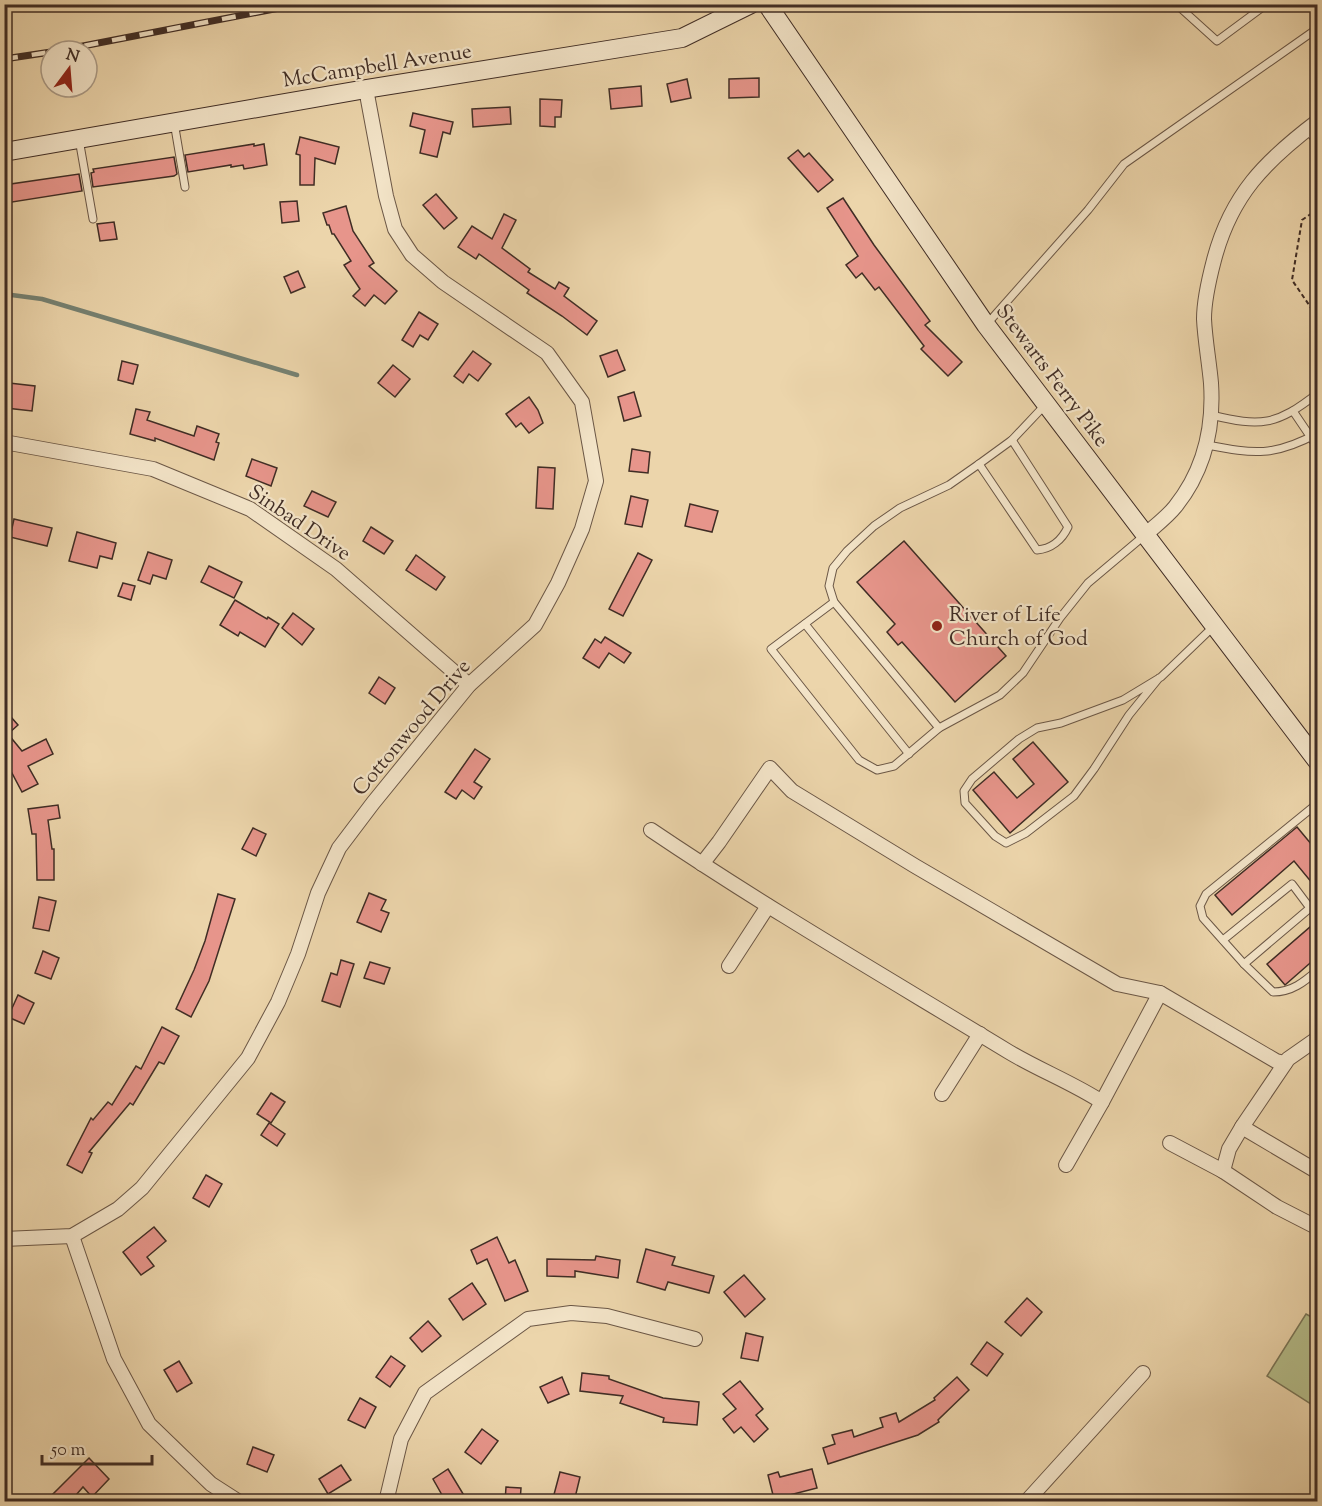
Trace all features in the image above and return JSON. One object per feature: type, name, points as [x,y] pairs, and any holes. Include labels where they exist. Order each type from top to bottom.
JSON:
[{"type":"main road","name":"McCampbell Avenue","points":[[4,152],[366,89],[682,38],[751,4]]},
{"type":"main road","name":"Stewarts Ferry Pike","points":[[767,4],[986,325],[1317,762]]},
{"type":"street","name":"Cottonwood Drive","points":[[4,1239],[72,1236],[118,1209],[142,1188],[248,1058],[278,1002],[298,954],[318,893],[339,848],[470,685],[535,625],[558,583],[582,529],[596,482],[582,402],[547,353],[443,282],[412,255],[395,229],[386,196],[366,89]]},
{"type":"street","points":[[1146,535],[1183,497],[1207,445],[1211,415],[1211,385],[1204,318],[1209,277],[1219,240],[1249,184],[1274,155],[1312,125]]},
{"type":"street","name":"Sinbad Drive","points":[[4,442],[153,469],[250,509],[336,569],[470,685]]},
{"type":"street","points":[[702,864],[770,768],[792,791],[1117,984],[1160,993],[1276,1061],[1285,1063]]},
{"type":"street","points":[[651,830],[768,906],[1025,1062],[1102,1102]]},
{"type":"street","points":[[729,966],[768,906]]},
{"type":"street","points":[[1066,1165],[1160,993]]},
{"type":"street","points":[[942,1094],[980,1034]]},
{"type":"street","points":[[1223,1171],[1229,1149],[1285,1063],[1317,1038]]},
{"type":"street","points":[[1242,1127],[1317,1172]]},
{"type":"street","points":[[1170,1143],[1223,1171],[1277,1207],[1317,1228]]},
{"type":"street","points":[[72,1236],[114,1359],[149,1424],[211,1484],[239,1502]]},
{"type":"street","points":[[386,1502],[401,1439],[425,1393],[528,1319],[571,1313],[607,1316],[695,1339]]},
{"type":"street","points":[[1026,1502],[1143,1373]]},
{"type":"lane","points":[[1176,4],[1217,41],[1267,4]]},
{"type":"lane","points":[[986,325],[1081,218],[1124,164],[1317,28]]},
{"type":"lane","points":[[174,123],[185,187]]},
{"type":"lane","points":[[1312,125],[1317,143]]},
{"type":"lane","points":[[79,139],[93,219]]},
{"type":"lane","points":[[1211,415],[1244,422],[1274,421],[1293,411],[1317,393]]},
{"type":"lane","points":[[939,728],[834,602],[829,586],[833,568],[847,550],[874,526],[900,508],[949,485],[979,464],[1012,440],[1046,404]]},
{"type":"lane","points":[[1293,411],[1314,435],[1317,448]]},
{"type":"lane","points":[[1207,445],[1247,452],[1267,452],[1285,449],[1314,435]]},
{"type":"lane","points":[[979,464],[1037,550],[1047,550],[1064,536],[1068,527],[1012,440]]},
{"type":"lane","points":[[834,602],[771,649],[859,760],[877,770],[894,766],[939,728],[1000,695],[1023,673],[1060,618],[1088,583],[1146,535]]},
{"type":"lane","points":[[805,624],[909,753]]},
{"type":"lane","points":[[1159,678],[1123,700],[1070,720],[1037,728],[1019,739],[972,779],[964,790],[965,803],[995,836],[1006,843],[1026,833],[1074,795],[1159,678],[1214,626]]},
{"type":"lane","points":[[1316,808],[1206,894],[1200,906],[1203,918],[1244,964],[1273,992],[1285,992],[1302,983],[1317,970]]},
{"type":"lane","points":[[1223,940],[1292,884],[1310,909],[1244,964]]},
{"type":"path","points":[[1317,208],[1302,220],[1292,279],[1317,318]]},
{"type":"green space","points":[[1306,1314],[1317,1320],[1317,1408],[1267,1376]]},
{"type":"building","points":[[759,78],[759,97],[729,98],[729,79]]},
{"type":"building","points":[[687,79],[691,98],[671,102],[667,84]]},
{"type":"building","points":[[641,86],[642,106],[611,109],[609,89]]},
{"type":"building","points":[[540,99],[562,100],[561,117],[555,117],[555,127],[540,126]]},
{"type":"building","points":[[510,107],[511,124],[473,127],[472,109]]},
{"type":"building","points":[[413,113],[453,122],[450,134],[443,132],[437,157],[420,153],[425,130],[410,126]]},
{"type":"building","points":[[300,137],[339,147],[335,164],[315,158],[314,185],[300,185],[300,155],[296,154]]},
{"type":"building","points":[[254,144],[254,146],[264,144],[267,165],[244,169],[243,165],[231,167],[231,165],[188,172],[185,155]]},
{"type":"building","points":[[798,150],[804,157],[809,153],[833,180],[818,192],[788,158]]},
{"type":"building","points":[[174,157],[177,174],[174,176],[93,187],[91,173],[94,172],[93,169]]},
{"type":"building","points":[[79,174],[82,191],[6,203],[4,185]]},
{"type":"building","points":[[436,194],[457,218],[444,229],[423,205]]},
{"type":"building","points":[[843,198],[874,245],[930,321],[925,325],[962,362],[948,376],[921,349],[924,346],[879,287],[875,290],[862,273],[856,278],[846,265],[858,256],[827,208]]},
{"type":"building","points":[[297,201],[299,221],[282,223],[280,202]]},
{"type":"building","points":[[346,206],[353,231],[374,263],[369,266],[397,291],[385,304],[374,295],[365,306],[353,296],[360,289],[344,265],[351,261],[332,234],[323,213]]},
{"type":"building","points":[[504,214],[516,220],[502,248],[530,269],[528,272],[555,289],[559,282],[569,288],[564,296],[597,321],[587,335],[527,293],[529,290],[479,254],[476,259],[458,247],[472,226],[492,239]]},
{"type":"building","points":[[114,222],[117,239],[100,241],[97,224]]},
{"type":"building","points":[[298,271],[305,287],[291,293],[284,277]]},
{"type":"building","points":[[419,312],[438,324],[428,340],[420,335],[413,347],[402,340]]},
{"type":"building","points":[[617,350],[625,370],[608,377],[600,356]]},
{"type":"building","points":[[473,351],[491,364],[478,381],[469,374],[463,383],[454,376]]},
{"type":"building","points":[[122,361],[138,365],[133,384],[118,380]]},
{"type":"building","points":[[393,365],[410,379],[395,397],[378,383]]},
{"type":"building","points":[[9,383],[35,386],[32,411],[6,408]]},
{"type":"building","points":[[634,392],[641,416],[624,421],[618,397]]},
{"type":"building","points":[[529,397],[543,423],[529,433],[521,423],[516,427],[506,414]]},
{"type":"building","points":[[136,409],[150,412],[147,420],[194,436],[197,426],[219,434],[214,460],[155,438],[155,441],[130,434]]},
{"type":"building","points":[[632,449],[650,452],[648,473],[629,471]]},
{"type":"building","points":[[252,459],[277,468],[271,486],[246,476]]},
{"type":"building","points":[[538,467],[555,468],[553,509],[536,508]]},
{"type":"building","points":[[312,491],[336,502],[328,517],[304,506]]},
{"type":"building","points":[[631,496],[648,500],[642,527],[625,524]]},
{"type":"building","points":[[690,504],[718,511],[712,532],[685,526]]},
{"type":"building","points":[[14,519],[52,528],[47,546],[10,537]]},
{"type":"building","points":[[371,527],[393,541],[384,554],[363,541]]},
{"type":"building","points":[[77,532],[116,543],[112,559],[100,556],[97,568],[69,561]]},
{"type":"building","name":"River of Life Church of God","points":[[904,541],[1006,656],[955,702],[902,642],[898,645],[887,632],[895,624],[857,582]]},
{"type":"building","points":[[148,552],[172,560],[166,579],[153,575],[150,584],[138,580]]},
{"type":"building","points":[[638,553],[652,560],[623,616],[609,609]]},
{"type":"building","points":[[416,555],[445,577],[436,590],[406,570]]},
{"type":"building","points":[[209,566],[242,582],[234,598],[201,582]]},
{"type":"building","points":[[123,583],[135,586],[131,600],[118,596]]},
{"type":"building","points":[[235,600],[279,624],[265,647],[240,632],[238,636],[220,625]]},
{"type":"building","points":[[293,613],[314,629],[302,645],[282,628]]},
{"type":"building","points":[[605,637],[631,653],[624,663],[609,653],[599,668],[583,658],[595,639],[601,643]]},
{"type":"building","points":[[379,677],[395,688],[385,704],[369,693]]},
{"type":"building","points":[[4,709],[18,725],[8,734],[22,751],[46,739],[53,754],[28,766],[38,784],[22,792],[4,758]]},
{"type":"building","points":[[1033,742],[1068,782],[1010,833],[973,790],[994,772],[1017,798],[1034,784],[1013,759]]},
{"type":"building","points":[[475,749],[490,759],[474,782],[482,787],[474,799],[462,790],[456,799],[445,792]]},
{"type":"building","points":[[58,805],[60,818],[48,820],[52,849],[54,849],[54,880],[37,880],[36,834],[32,834],[28,809]]},
{"type":"building","points":[[1297,827],[1317,851],[1317,889],[1294,861],[1232,915],[1215,895]]},
{"type":"building","points":[[253,828],[266,834],[256,856],[242,849]]},
{"type":"building","points":[[369,893],[386,900],[381,910],[389,913],[381,932],[357,922]]},
{"type":"building","points":[[218,894],[235,899],[209,981],[191,1017],[176,1009],[205,941]]},
{"type":"building","points":[[39,897],[56,901],[49,931],[33,928]]},
{"type":"building","points":[[1317,921],[1317,957],[1285,985],[1267,964]]},
{"type":"building","points":[[43,951],[59,958],[51,979],[35,973]]},
{"type":"building","points":[[341,960],[354,964],[340,1007],[322,1001],[331,973],[337,975]]},
{"type":"building","points":[[370,962],[390,968],[384,984],[364,978]]},
{"type":"building","points":[[18,995],[34,1003],[24,1024],[8,1017]]},
{"type":"building","points":[[162,1027],[179,1036],[164,1064],[159,1062],[133,1105],[130,1103],[89,1152],[92,1153],[82,1173],[67,1165],[91,1118],[93,1120],[108,1102],[112,1105],[136,1066],[141,1069]]},
{"type":"building","points":[[271,1093],[285,1102],[271,1123],[257,1114]]},
{"type":"building","points":[[269,1123],[285,1134],[277,1146],[261,1135]]},
{"type":"building","points":[[206,1175],[222,1184],[209,1207],[193,1198]]},
{"type":"building","points":[[154,1227],[166,1241],[147,1257],[154,1266],[141,1275],[123,1252]]},
{"type":"building","points":[[497,1237],[509,1263],[515,1260],[528,1291],[505,1301],[487,1259],[477,1264],[471,1250]]},
{"type":"building","points":[[646,1249],[675,1257],[672,1265],[714,1276],[709,1293],[668,1282],[665,1290],[637,1282]]},
{"type":"building","points":[[596,1256],[620,1260],[618,1278],[575,1271],[575,1277],[547,1276],[547,1259],[595,1260]]},
{"type":"building","points":[[744,1275],[765,1299],[745,1317],[724,1292]]},
{"type":"building","points":[[472,1283],[486,1304],[463,1320],[449,1299]]},
{"type":"building","points":[[1027,1298],[1042,1312],[1021,1336],[1005,1322]]},
{"type":"building","points":[[428,1321],[441,1336],[422,1352],[410,1338]]},
{"type":"building","points":[[746,1333],[763,1337],[758,1361],[741,1358]]},
{"type":"building","points":[[987,1342],[1003,1354],[987,1376],[971,1364]]},
{"type":"building","points":[[391,1356],[405,1366],[390,1387],[376,1377]]},
{"type":"building","points":[[179,1361],[192,1383],[177,1392],[164,1370]]},
{"type":"building","points":[[582,1373],[609,1376],[609,1379],[663,1398],[699,1402],[697,1425],[663,1422],[664,1418],[620,1403],[623,1396],[580,1391]]},
{"type":"building","points":[[562,1377],[569,1394],[548,1403],[540,1387]]},
{"type":"building","points":[[957,1377],[969,1390],[938,1420],[939,1422],[918,1435],[828,1464],[823,1448],[835,1444],[832,1435],[852,1430],[854,1437],[883,1427],[880,1418],[896,1413],[899,1422],[935,1400],[934,1398]]},
{"type":"building","points":[[740,1381],[763,1409],[756,1415],[768,1429],[754,1442],[741,1427],[734,1433],[723,1419],[736,1409],[723,1394]]},
{"type":"building","points":[[360,1398],[376,1407],[365,1428],[348,1420]]},
{"type":"building","points":[[482,1429],[498,1441],[481,1464],[465,1452]]},
{"type":"building","points":[[253,1447],[274,1455],[267,1472],[247,1464]]},
{"type":"building","points":[[89,1458],[109,1479],[92,1497],[83,1487],[70,1502],[58,1502],[51,1496]]},
{"type":"building","points":[[341,1465],[351,1480],[328,1494],[319,1479]]},
{"type":"building","points":[[448,1469],[468,1502],[446,1502],[433,1479]]},
{"type":"building","points":[[812,1469],[817,1488],[774,1499],[768,1475],[778,1472],[780,1477]]},
{"type":"building","points":[[560,1472],[580,1477],[574,1502],[552,1502]]},
{"type":"building","points":[[506,1487],[521,1488],[520,1502],[505,1502]]},
{"type":"waterway","points":[[4,294],[42,299],[297,375]]},
{"type":"railway","points":[[99,43],[300,4]]},
{"type":"railway","points":[[4,59],[39,54]]},
{"type":"place","name":"River of Life Church of God","points":[[937,626]]}]
